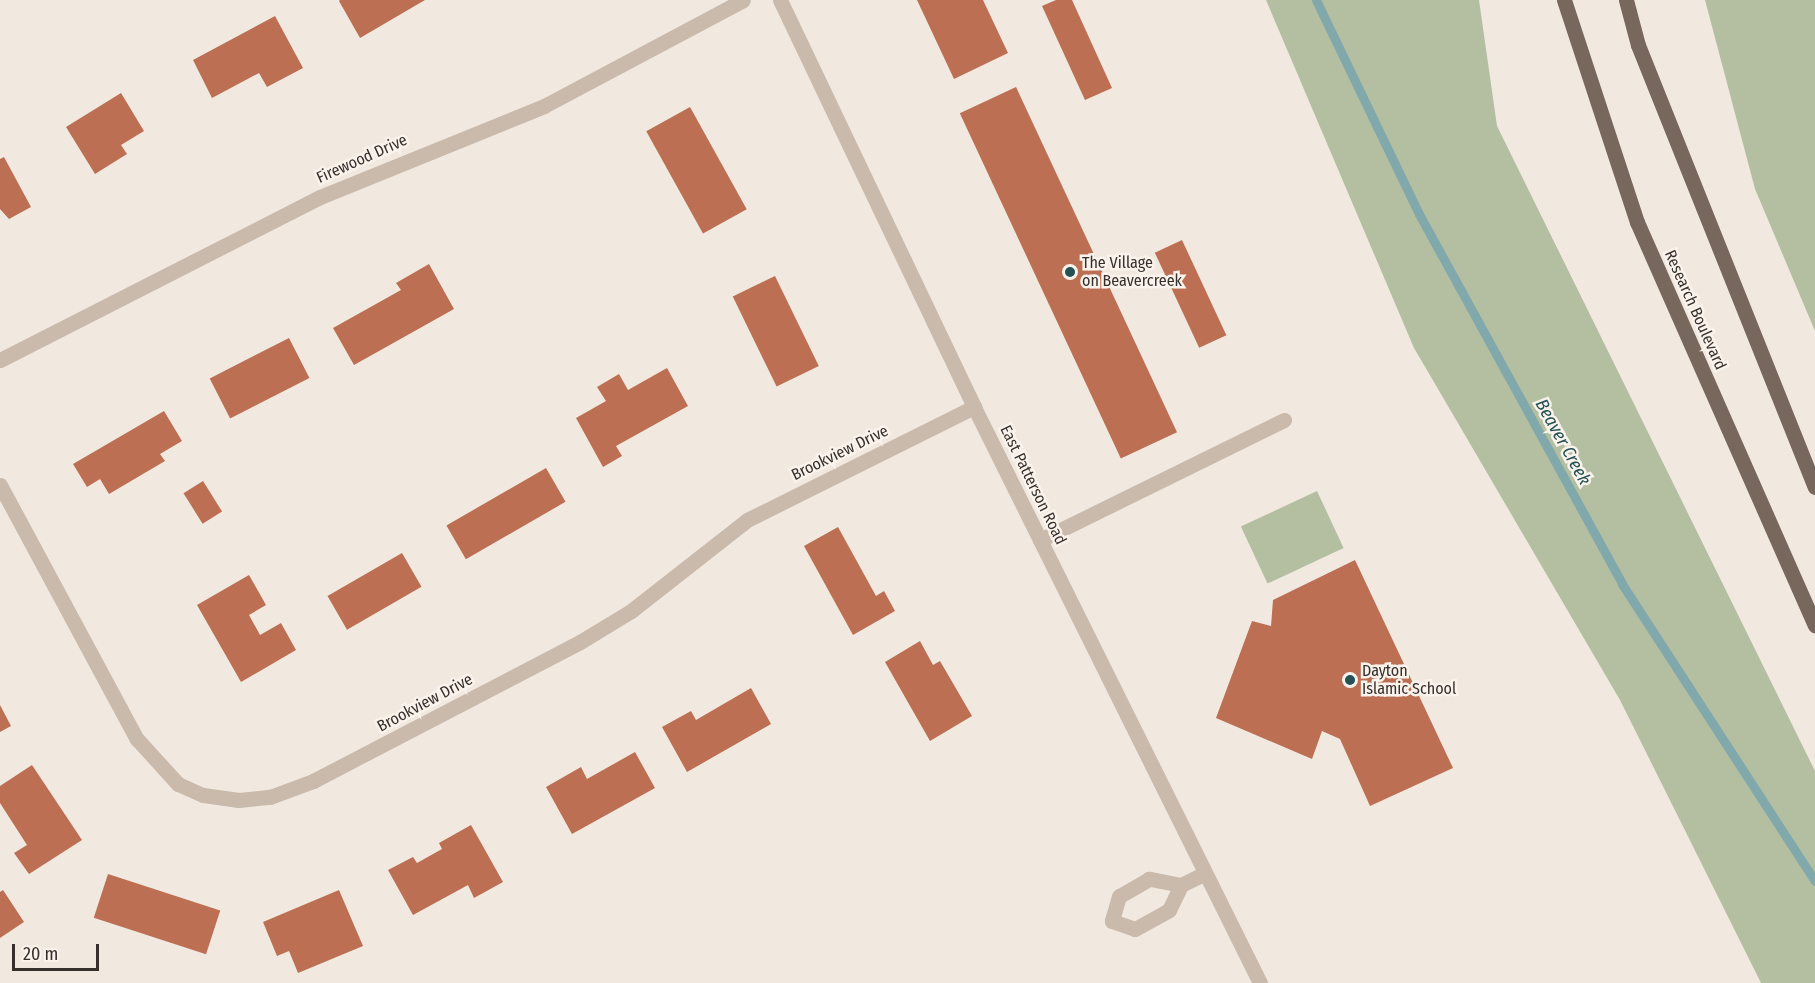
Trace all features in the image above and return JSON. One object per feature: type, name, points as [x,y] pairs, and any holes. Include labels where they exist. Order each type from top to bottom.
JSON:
[{"type":"main road","name":"Research Boulevard","points":[[1564,0],[1637,222],[1815,626]]},
{"type":"main road","points":[[1626,0],[1638,45],[1815,487]]},
{"type":"street","name":"Firewood Drive","points":[[0,360],[320,197],[582,87],[743,0]]},
{"type":"street","name":"East Patterson Road","points":[[780,0],[974,407],[1260,983]]},
{"type":"street","name":"Brookview Drive","points":[[0,485],[137,739],[178,784],[203,795],[240,800],[270,797],[313,781],[580,642],[631,611],[747,520],[974,407]]},
{"type":"street","points":[[1040,540],[1284,420]]},
{"type":"street","points":[[1181,885],[1204,874]]},
{"type":"green space","points":[[1266,0],[1479,0],[1497,126],[1815,771],[1815,983],[1761,983],[1620,700],[1414,348]]},
{"type":"green space","points":[[1705,0],[1815,0],[1815,331],[1755,189]]},
{"type":"green space","points":[[1317,491],[1344,548],[1267,584],[1241,526]]},
{"type":"building","points":[[340,0],[425,0],[360,38],[339,1]]},
{"type":"building","points":[[917,0],[983,0],[1008,53],[954,79]]},
{"type":"building","points":[[1056,0],[1072,0],[1112,88],[1085,100],[1042,6]]},
{"type":"building","points":[[275,16],[303,68],[267,87],[259,73],[212,98],[193,60]]},
{"type":"building","name":"The Village on Beavercreek","points":[[1016,87],[1177,432],[1121,459],[960,113]]},
{"type":"building","points":[[121,93],[144,131],[121,145],[127,154],[95,174],[66,127]]},
{"type":"building","points":[[690,107],[747,209],[703,234],[646,131]]},
{"type":"building","points":[[4,157],[31,207],[9,219],[0,209],[0,159]]},
{"type":"building","points":[[1182,240],[1226,335],[1199,348],[1155,253]]},
{"type":"building","points":[[429,264],[454,309],[354,365],[333,328],[401,290],[396,283]]},
{"type":"building","points":[[775,276],[819,366],[777,386],[733,297]]},
{"type":"building","points":[[289,338],[309,378],[230,419],[210,378]]},
{"type":"building","points":[[667,368],[688,406],[616,446],[622,456],[603,467],[576,418],[606,401],[597,387],[619,374],[628,390]]},
{"type":"building","points":[[164,411],[182,441],[160,454],[165,461],[109,494],[100,479],[87,487],[73,464]]},
{"type":"building","points":[[546,468],[566,502],[466,559],[446,526]]},
{"type":"building","points":[[203,481],[222,512],[203,524],[183,493]]},
{"type":"building","points":[[838,527],[876,596],[884,591],[895,611],[853,635],[804,546]]},
{"type":"building","points":[[402,553],[421,587],[347,630],[328,596]]},
{"type":"building","points":[[1355,560],[1453,768],[1370,806],[1340,739],[1322,731],[1312,759],[1216,718],[1252,621],[1271,626],[1273,600]]},
{"type":"building","points":[[249,575],[266,605],[249,615],[260,635],[281,623],[296,650],[241,682],[197,605]]},
{"type":"building","points":[[920,641],[933,665],[940,661],[972,716],[930,741],[885,662]]},
{"type":"building","points":[[751,688],[771,724],[687,772],[662,727],[691,711],[696,720]]},
{"type":"building","points":[[0,705],[11,726],[0,732]]},
{"type":"building","points":[[635,752],[655,788],[572,834],[546,787],[581,767],[587,779]]},
{"type":"building","points":[[32,765],[82,840],[29,874],[14,853],[27,845],[0,803],[0,786]]},
{"type":"building","points":[[471,825],[503,882],[474,898],[468,885],[413,915],[388,870],[413,857],[417,863],[442,849],[439,843]]},
{"type":"building","points":[[108,874],[220,910],[206,954],[94,918]]},
{"type":"building","points":[[3,890],[24,922],[0,938],[0,892]]},
{"type":"building","points":[[339,890],[363,946],[298,973],[289,951],[277,956],[263,922]]},
{"type":"waterway","name":"Beaver Creek","points":[[1316,0],[1419,214],[1622,584],[1815,881]]},
{"type":"place","name":"The Village on Beavercreek","points":[[1070,272]]},
{"type":"place","name":"Dayton Islamic School","points":[[1350,680]]}]
